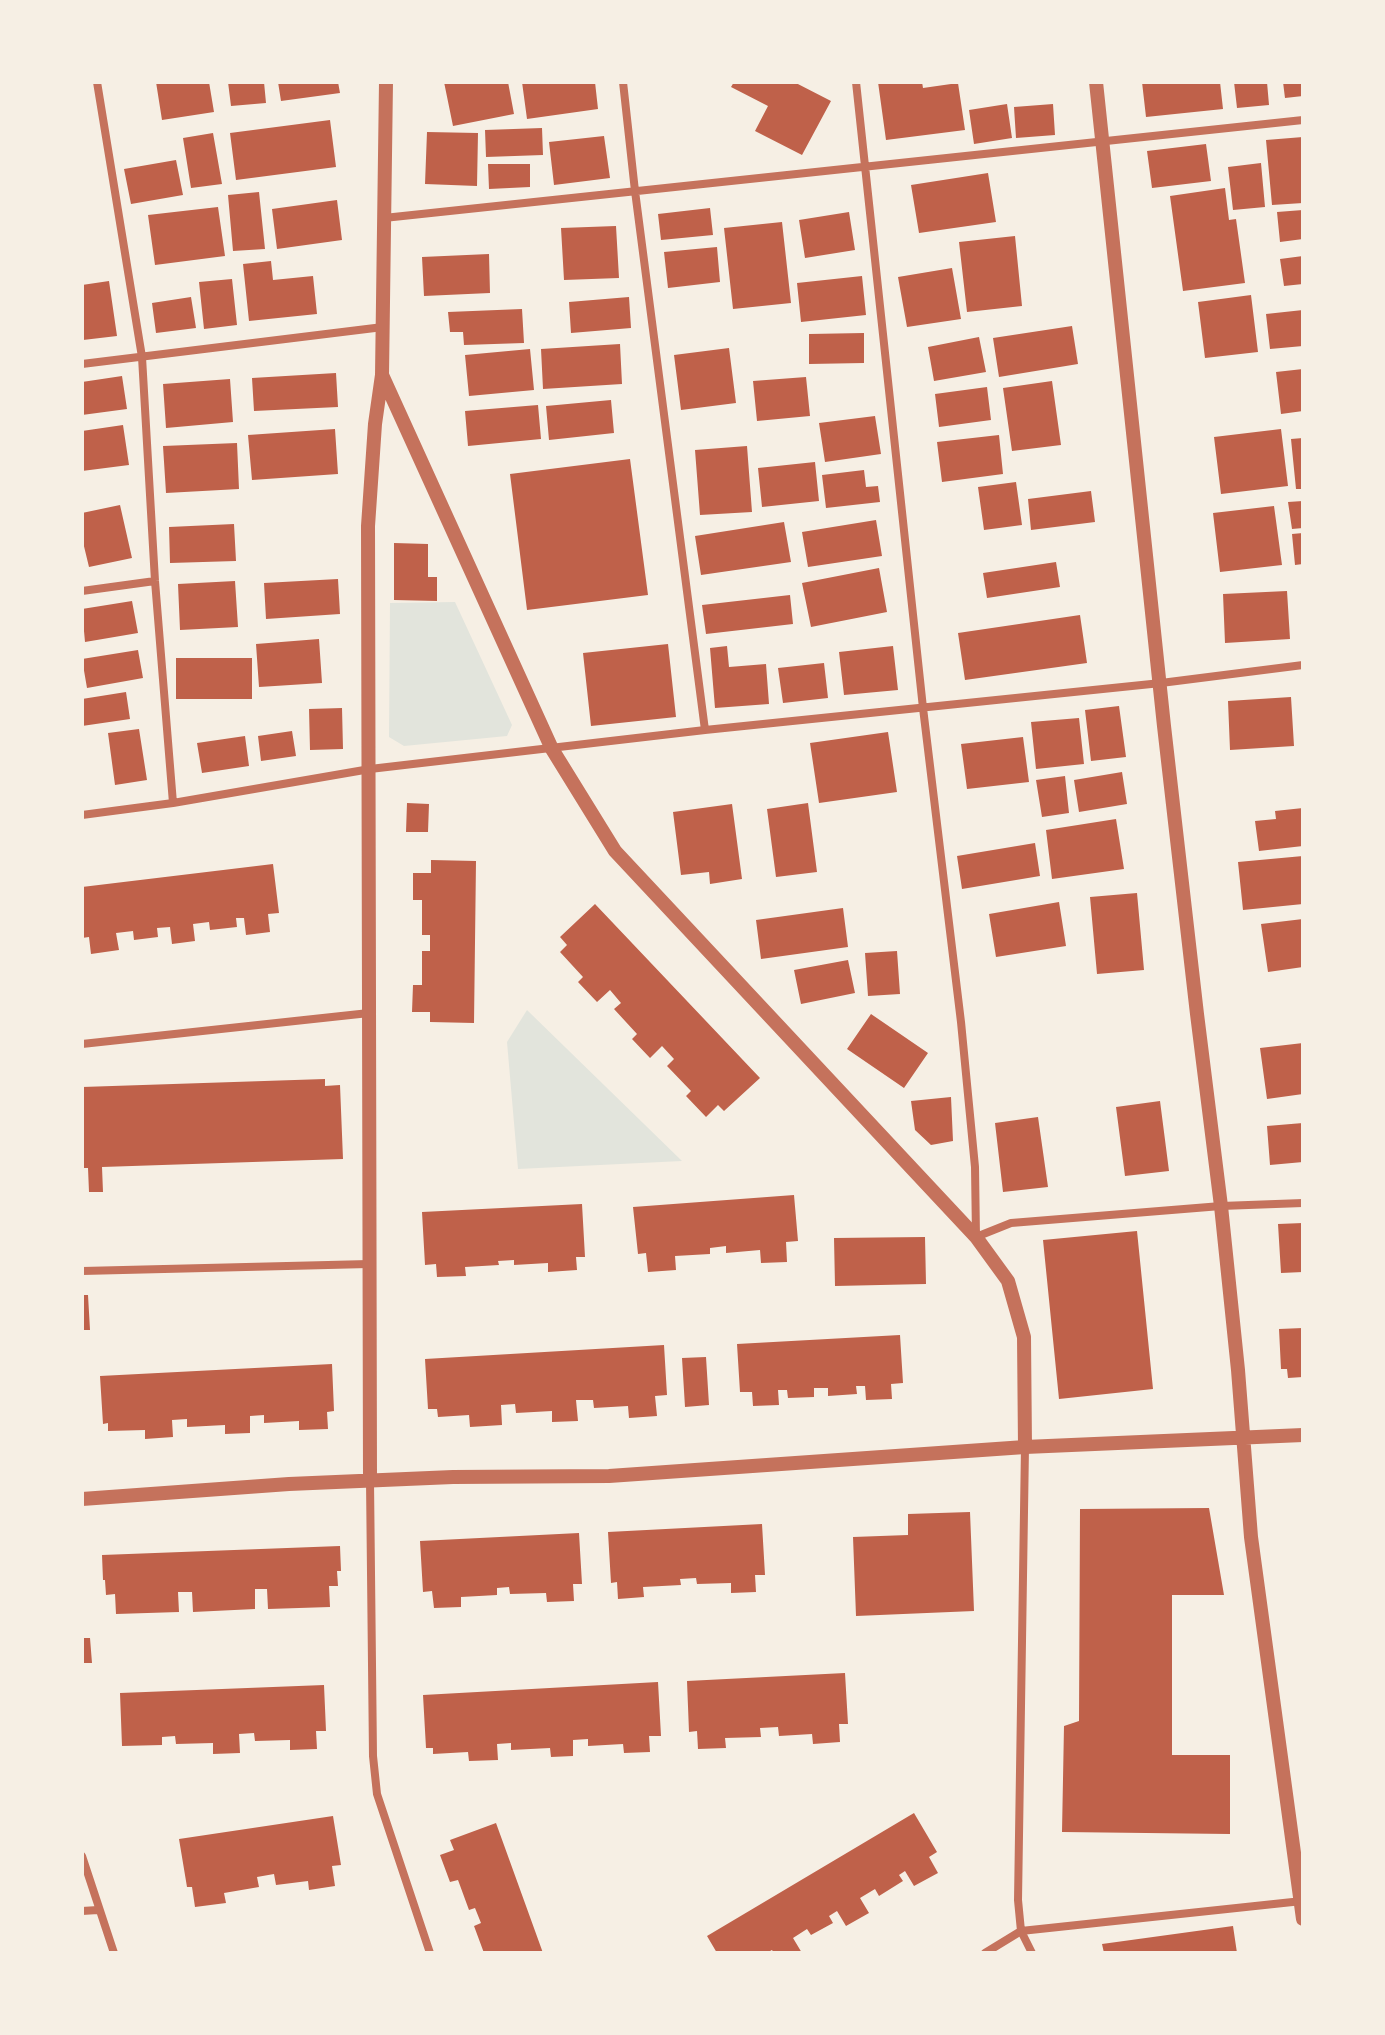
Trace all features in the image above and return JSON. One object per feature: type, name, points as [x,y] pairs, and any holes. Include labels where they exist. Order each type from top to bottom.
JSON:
[{"type":"street","points":[[97,82],[142,357],[155,581],[173,803]]},
{"type":"street","points":[[386,82],[382,375],[375,424],[368,526],[373,1756],[377,1794],[430,1953]]},
{"type":"street","points":[[623,82],[705,730]]},
{"type":"street","points":[[856,82],[923,708],[961,1022],[975,1167],[976,1237]]},
{"type":"street","points":[[1096,82],[1197,1014],[1221,1206],[1251,1537],[1303,1919]]},
{"type":"street","points":[[384,218],[1303,120]]},
{"type":"street","points":[[82,364],[383,327]]},
{"type":"street","points":[[382,375],[552,749],[615,851],[976,1237],[1008,1281],[1024,1337],[1018,1900],[1021,1931],[1032,1953]]},
{"type":"street","points":[[82,591],[155,581]]},
{"type":"street","points":[[82,815],[173,803],[370,769],[1303,665]]},
{"type":"street","points":[[82,1044],[370,1013]]},
{"type":"street","points":[[976,1237],[1011,1223],[1221,1206],[1303,1203]]},
{"type":"street","points":[[82,1271],[369,1264]]},
{"type":"street","points":[[82,1499],[289,1484],[453,1477],[609,1476],[1025,1447],[1303,1435]]},
{"type":"street","points":[[82,1856],[114,1953]]},
{"type":"street","points":[[985,1953],[1021,1931],[1301,1901]]},
{"type":"street","points":[[82,1911],[98,1910]]},
{"type":"shaded area","points":[[455,602],[512,725],[507,736],[404,746],[389,737],[390,603]]},
{"type":"shaded area","points":[[527,1010],[682,1161],[518,1169],[507,1042]]},
{"type":"building","points":[[156,82],[209,82],[214,112],[162,120]]},
{"type":"building","points":[[228,82],[264,82],[266,103],[231,106]]},
{"type":"building","points":[[278,82],[338,82],[340,93],[281,101]]},
{"type":"building","points":[[444,82],[508,82],[514,114],[453,126]]},
{"type":"building","points":[[522,82],[595,82],[598,109],[527,119]]},
{"type":"building","points":[[734,82],[794,82],[831,101],[802,155],[755,131],[768,106],[731,87]]},
{"type":"building","points":[[878,82],[922,82],[923,88],[958,83],[965,130],[886,140]]},
{"type":"building","points":[[1142,82],[1220,82],[1223,109],[1146,117]]},
{"type":"building","points":[[1234,82],[1267,82],[1269,105],[1237,108]]},
{"type":"building","points":[[1283,82],[1303,82],[1303,96],[1285,98]]},
{"type":"building","points":[[1007,104],[1012,138],[974,144],[969,110]]},
{"type":"building","points":[[1053,104],[1055,135],[1016,138],[1014,107]]},
{"type":"building","points":[[330,120],[336,167],[236,180],[230,133]]},
{"type":"building","points":[[542,128],[543,155],[486,157],[485,130]]},
{"type":"building","points":[[427,132],[478,133],[477,186],[425,184]]},
{"type":"building","points":[[213,133],[222,184],[191,188],[183,138]]},
{"type":"building","points":[[604,136],[610,178],[554,185],[549,142]]},
{"type":"building","points":[[1303,137],[1303,203],[1272,205],[1266,140]]},
{"type":"building","points":[[1206,144],[1211,181],[1152,188],[1147,151]]},
{"type":"building","points":[[176,160],[183,195],[131,204],[124,169]]},
{"type":"building","points":[[1261,163],[1265,207],[1233,210],[1228,167]]},
{"type":"building","points":[[488,164],[530,164],[530,187],[489,189]]},
{"type":"building","points":[[988,173],[996,222],[919,233],[911,185]]},
{"type":"building","points":[[1225,188],[1229,220],[1236,219],[1245,283],[1183,291],[1170,196]]},
{"type":"building","points":[[259,192],[265,249],[233,251],[228,195]]},
{"type":"building","points":[[337,200],[342,240],[277,249],[272,209]]},
{"type":"building","points":[[218,207],[225,256],[155,265],[148,215]]},
{"type":"building","points":[[710,208],[713,235],[661,240],[658,214]]},
{"type":"building","points":[[1303,210],[1303,239],[1280,242],[1277,212]]},
{"type":"building","points":[[849,212],[855,250],[805,258],[799,220]]},
{"type":"building","points":[[782,222],[791,303],[733,309],[724,228]]},
{"type":"building","points":[[616,226],[619,278],[564,280],[561,228]]},
{"type":"building","points":[[1015,236],[1022,306],[967,312],[959,242]]},
{"type":"building","points":[[717,247],[720,282],[668,288],[664,252]]},
{"type":"building","points":[[489,254],[490,293],[424,296],[422,257]]},
{"type":"building","points":[[1303,256],[1303,284],[1284,286],[1280,259]]},
{"type":"building","points":[[271,261],[273,280],[313,276],[317,314],[249,321],[243,264]]},
{"type":"building","points":[[952,268],[961,319],[907,327],[898,277]]},
{"type":"building","points":[[862,276],[866,315],[801,322],[797,283]]},
{"type":"building","points":[[232,279],[237,325],[204,329],[199,282]]},
{"type":"building","points":[[109,281],[117,336],[83,340],[82,285]]},
{"type":"building","points":[[1251,295],[1258,352],[1205,358],[1198,302]]},
{"type":"building","points":[[191,297],[196,328],[156,333],[152,303]]},
{"type":"building","points":[[629,297],[631,328],[571,333],[569,302]]},
{"type":"building","points":[[522,309],[524,343],[464,345],[463,332],[450,332],[448,312]]},
{"type":"building","points":[[1303,310],[1303,346],[1270,349],[1266,314]]},
{"type":"building","points":[[1072,326],[1078,364],[999,377],[993,338]]},
{"type":"building","points":[[864,333],[864,363],[809,364],[809,334]]},
{"type":"building","points":[[979,337],[986,372],[934,381],[928,347]]},
{"type":"building","points":[[620,344],[622,384],[543,389],[541,349]]},
{"type":"building","points":[[729,348],[736,403],[681,410],[674,355]]},
{"type":"building","points":[[530,349],[534,390],[469,396],[465,355]]},
{"type":"building","points":[[1303,369],[1303,411],[1281,414],[1276,372]]},
{"type":"building","points":[[336,373],[338,407],[254,411],[252,378]]},
{"type":"building","points":[[122,376],[127,409],[82,415],[82,382]]},
{"type":"building","points":[[806,377],[810,416],[757,421],[753,381]]},
{"type":"building","points":[[230,379],[233,422],[166,428],[163,384]]},
{"type":"building","points":[[1052,381],[1061,445],[1012,451],[1003,388]]},
{"type":"building","points":[[987,387],[991,420],[939,427],[935,394]]},
{"type":"building","points":[[611,400],[614,433],[549,440],[546,406]]},
{"type":"building","points":[[538,405],[541,439],[468,446],[465,411]]},
{"type":"building","points":[[875,416],[881,454],[825,462],[819,423]]},
{"type":"building","points":[[123,425],[129,465],[82,471],[82,431]]},
{"type":"building","points":[[335,429],[338,474],[252,480],[248,435]]},
{"type":"building","points":[[1281,429],[1288,486],[1221,494],[1214,437]]},
{"type":"building","points":[[999,435],[1003,474],[942,482],[937,442]]},
{"type":"building","points":[[1303,438],[1303,489],[1296,489],[1291,439]]},
{"type":"building","points":[[237,443],[239,489],[166,493],[163,446]]},
{"type":"building","points":[[747,446],[752,512],[700,515],[695,450]]},
{"type":"building","points":[[630,459],[648,595],[527,610],[510,474]]},
{"type":"building","points":[[815,462],[819,501],[762,507],[758,468]]},
{"type":"building","points":[[864,470],[866,487],[878,486],[880,502],[826,508],[822,475]]},
{"type":"building","points":[[1016,482],[1022,525],[984,530],[978,487]]},
{"type":"building","points":[[1091,491],[1095,522],[1031,530],[1028,499]]},
{"type":"building","points":[[1303,501],[1303,528],[1292,529],[1288,502]]},
{"type":"building","points":[[120,505],[132,558],[89,567],[82,538],[82,513]]},
{"type":"building","points":[[1274,506],[1282,565],[1220,572],[1213,513]]},
{"type":"building","points":[[876,520],[882,556],[808,567],[802,532]]},
{"type":"building","points":[[784,522],[791,562],[701,575],[695,536]]},
{"type":"building","points":[[234,524],[236,561],[170,563],[169,527]]},
{"type":"building","points":[[1303,533],[1303,564],[1295,565],[1292,534]]},
{"type":"building","points":[[394,543],[428,544],[428,577],[437,577],[437,601],[394,600]]},
{"type":"building","points":[[1056,562],[1060,587],[987,598],[983,573]]},
{"type":"building","points":[[879,568],[887,612],[811,627],[802,583]]},
{"type":"building","points":[[338,579],[340,614],[266,619],[264,583]]},
{"type":"building","points":[[235,581],[238,627],[180,630],[178,584]]},
{"type":"building","points":[[1287,591],[1290,639],[1225,643],[1223,594]]},
{"type":"building","points":[[790,595],[793,624],[706,634],[702,605]]},
{"type":"building","points":[[132,601],[138,633],[85,642],[82,609]]},
{"type":"building","points":[[1080,615],[1087,663],[965,680],[958,633]]},
{"type":"building","points":[[319,639],[322,683],[259,687],[256,644]]},
{"type":"building","points":[[668,644],[676,717],[591,726],[583,653]]},
{"type":"building","points":[[727,646],[729,667],[766,664],[769,704],[715,708],[710,648]]},
{"type":"building","points":[[893,646],[898,690],[844,695],[839,652]]},
{"type":"building","points":[[138,650],[143,678],[87,688],[82,659]]},
{"type":"building","points":[[176,658],[252,658],[252,699],[176,699]]},
{"type":"building","points":[[824,663],[828,698],[783,703],[778,668]]},
{"type":"building","points":[[126,692],[130,719],[82,726],[82,699]]},
{"type":"building","points":[[1291,697],[1294,746],[1230,750],[1228,701]]},
{"type":"building","points":[[1119,706],[1126,757],[1091,761],[1085,710]]},
{"type":"building","points":[[342,708],[343,749],[310,750],[309,709]]},
{"type":"building","points":[[1079,718],[1084,764],[1036,769],[1031,722]]},
{"type":"building","points":[[139,729],[147,780],[115,785],[108,733]]},
{"type":"building","points":[[292,731],[296,756],[261,761],[258,736]]},
{"type":"building","points":[[888,732],[897,792],[819,803],[810,743]]},
{"type":"building","points":[[245,736],[249,766],[202,773],[197,743]]},
{"type":"building","points":[[1023,737],[1029,782],[967,789],[961,744]]},
{"type":"building","points":[[1122,772],[1127,804],[1079,812],[1074,780]]},
{"type":"building","points":[[1065,776],[1069,813],[1042,817],[1036,780]]},
{"type":"building","points":[[407,803],[429,804],[428,832],[406,832]]},
{"type":"building","points":[[808,803],[817,872],[776,877],[767,809]]},
{"type":"building","points":[[732,804],[742,879],[710,884],[709,872],[681,875],[673,812]]},
{"type":"building","points":[[1303,808],[1303,846],[1259,851],[1255,821],[1276,819],[1275,811]]},
{"type":"building","points":[[1116,819],[1124,869],[1052,879],[1046,830]]},
{"type":"building","points":[[1035,843],[1040,876],[962,889],[957,856]]},
{"type":"building","points":[[1303,856],[1303,904],[1243,910],[1238,862]]},
{"type":"building","points":[[431,860],[476,861],[474,1023],[430,1022],[430,1012],[412,1012],[413,985],[422,985],[422,951],[430,951],[430,935],[422,935],[422,900],[413,900],[413,873],[431,873]]},
{"type":"building","points":[[273,864],[279,913],[268,914],[270,932],[246,935],[244,918],[236,918],[237,927],[210,930],[209,922],[193,924],[195,941],[172,944],[170,927],[157,928],[158,937],[134,940],[133,931],[116,933],[119,950],[91,954],[89,937],[82,938],[82,887]]},
{"type":"building","points":[[1137,893],[1144,970],[1097,974],[1090,897]]},
{"type":"building","points":[[1059,902],[1066,946],[996,957],[989,914]]},
{"type":"building","points":[[595,904],[760,1078],[724,1111],[718,1105],[706,1117],[686,1096],[691,1091],[667,1066],[674,1059],[662,1046],[650,1058],[632,1039],[637,1034],[614,1009],[621,1003],[610,990],[597,1002],[578,982],[583,977],[560,952],[567,945],[560,937]]},
{"type":"building","points":[[843,908],[848,947],[761,959],[756,920]]},
{"type":"building","points":[[1303,919],[1303,967],[1268,972],[1261,924]]},
{"type":"building","points":[[897,951],[900,994],[868,996],[865,953]]},
{"type":"building","points":[[848,960],[855,993],[801,1004],[794,970]]},
{"type":"building","points":[[871,1014],[928,1053],[904,1088],[847,1049]]},
{"type":"building","points":[[1303,1043],[1303,1094],[1267,1099],[1260,1048]]},
{"type":"building","points":[[325,1079],[325,1086],[340,1085],[343,1159],[102,1167],[103,1192],[89,1192],[88,1168],[82,1168],[82,1087]]},
{"type":"building","points":[[951,1097],[953,1141],[931,1145],[915,1130],[911,1101]]},
{"type":"building","points":[[1160,1101],[1169,1171],[1125,1176],[1116,1107]]},
{"type":"building","points":[[1038,1117],[1048,1187],[1003,1192],[995,1123]]},
{"type":"building","points":[[1303,1123],[1303,1162],[1270,1165],[1267,1126]]},
{"type":"building","points":[[794,1195],[798,1241],[786,1242],[787,1262],[761,1263],[760,1250],[726,1253],[726,1246],[710,1248],[710,1254],[675,1256],[676,1270],[648,1272],[646,1253],[638,1254],[633,1207]]},
{"type":"building","points":[[582,1204],[585,1257],[576,1257],[577,1270],[548,1272],[548,1263],[514,1265],[514,1260],[498,1261],[499,1265],[465,1267],[466,1276],[437,1277],[436,1264],[425,1265],[422,1212]]},
{"type":"building","points":[[1303,1223],[1303,1272],[1281,1273],[1278,1224]]},
{"type":"building","points":[[1137,1231],[1153,1389],[1059,1399],[1043,1240]]},
{"type":"building","points":[[925,1237],[926,1284],[835,1286],[834,1238]]},
{"type":"building","points":[[82,1295],[88,1295],[90,1330],[82,1330]]},
{"type":"building","points":[[1303,1328],[1303,1377],[1288,1378],[1287,1369],[1281,1369],[1279,1329]]},
{"type":"building","points":[[900,1335],[903,1383],[891,1384],[892,1399],[866,1400],[865,1386],[856,1386],[857,1394],[828,1396],[828,1388],[814,1388],[814,1397],[788,1398],[787,1390],[778,1390],[779,1405],[753,1406],[752,1392],[740,1392],[737,1344]]},
{"type":"building","points":[[664,1345],[667,1395],[655,1396],[657,1416],[629,1418],[628,1406],[594,1408],[593,1400],[576,1400],[578,1421],[552,1422],[552,1411],[516,1413],[515,1404],[501,1405],[502,1425],[470,1427],[469,1415],[438,1417],[437,1409],[428,1409],[425,1359]]},
{"type":"building","points":[[706,1357],[709,1405],[685,1407],[682,1358]]},
{"type":"building","points":[[332,1364],[334,1411],[327,1412],[328,1429],[299,1430],[299,1421],[264,1423],[264,1415],[250,1416],[250,1433],[225,1434],[225,1425],[187,1427],[187,1419],[172,1420],[173,1437],[145,1439],[145,1430],[108,1431],[108,1423],[103,1424],[100,1376]]},
{"type":"building","points":[[1209,1508],[1224,1595],[1172,1595],[1172,1755],[1230,1755],[1230,1834],[1062,1832],[1064,1726],[1079,1721],[1080,1509]]},
{"type":"building","points":[[970,1512],[974,1611],[856,1616],[853,1537],[908,1535],[908,1514]]},
{"type":"building","points":[[762,1524],[765,1575],[755,1575],[756,1592],[731,1593],[731,1583],[697,1584],[696,1578],[680,1579],[681,1585],[643,1587],[644,1597],[618,1599],[617,1582],[611,1583],[608,1532]]},
{"type":"building","points":[[579,1533],[582,1584],[573,1584],[574,1601],[547,1602],[546,1593],[510,1594],[509,1587],[497,1588],[497,1595],[461,1597],[461,1607],[434,1608],[432,1591],[423,1592],[420,1541]]},
{"type":"building","points":[[340,1546],[341,1571],[337,1571],[338,1586],[329,1586],[330,1607],[268,1609],[267,1589],[255,1589],[255,1609],[193,1612],[192,1592],[178,1592],[179,1612],[116,1614],[115,1594],[106,1595],[103,1580],[102,1555]]},
{"type":"building","points":[[82,1638],[90,1638],[92,1663],[82,1663]]},
{"type":"building","points":[[845,1673],[848,1724],[839,1724],[840,1742],[813,1744],[812,1734],[779,1736],[778,1727],[760,1728],[761,1737],[725,1738],[726,1748],[698,1749],[697,1731],[689,1732],[687,1681]]},
{"type":"building","points":[[658,1682],[661,1736],[649,1736],[650,1752],[624,1753],[623,1744],[588,1746],[588,1739],[573,1740],[573,1756],[551,1757],[550,1748],[511,1750],[511,1743],[497,1744],[498,1760],[469,1761],[468,1752],[433,1754],[433,1748],[426,1748],[423,1695]]},
{"type":"building","points":[[324,1685],[326,1731],[316,1731],[317,1749],[290,1750],[290,1740],[255,1741],[254,1733],[239,1734],[240,1753],[213,1754],[213,1743],[176,1744],[175,1736],[162,1737],[162,1745],[122,1746],[120,1693]]},
{"type":"building","points":[[914,1813],[937,1852],[929,1857],[938,1873],[914,1886],[905,1871],[899,1875],[903,1881],[879,1896],[875,1889],[860,1898],[869,1913],[846,1926],[837,1911],[829,1916],[833,1923],[811,1935],[807,1929],[793,1938],[802,1953],[774,1953],[772,1950],[766,1953],[717,1953],[707,1936]]},
{"type":"building","points":[[333,1816],[341,1865],[332,1866],[335,1886],[309,1890],[308,1881],[276,1885],[274,1874],[257,1877],[259,1887],[224,1893],[226,1903],[195,1907],[192,1887],[187,1887],[179,1839]]},
{"type":"building","points":[[496,1823],[543,1953],[484,1953],[474,1926],[481,1923],[475,1908],[469,1910],[458,1880],[450,1882],[440,1855],[454,1850],[450,1840]]},
{"type":"building","points":[[1233,1926],[1237,1953],[1104,1953],[1102,1944]]}]
